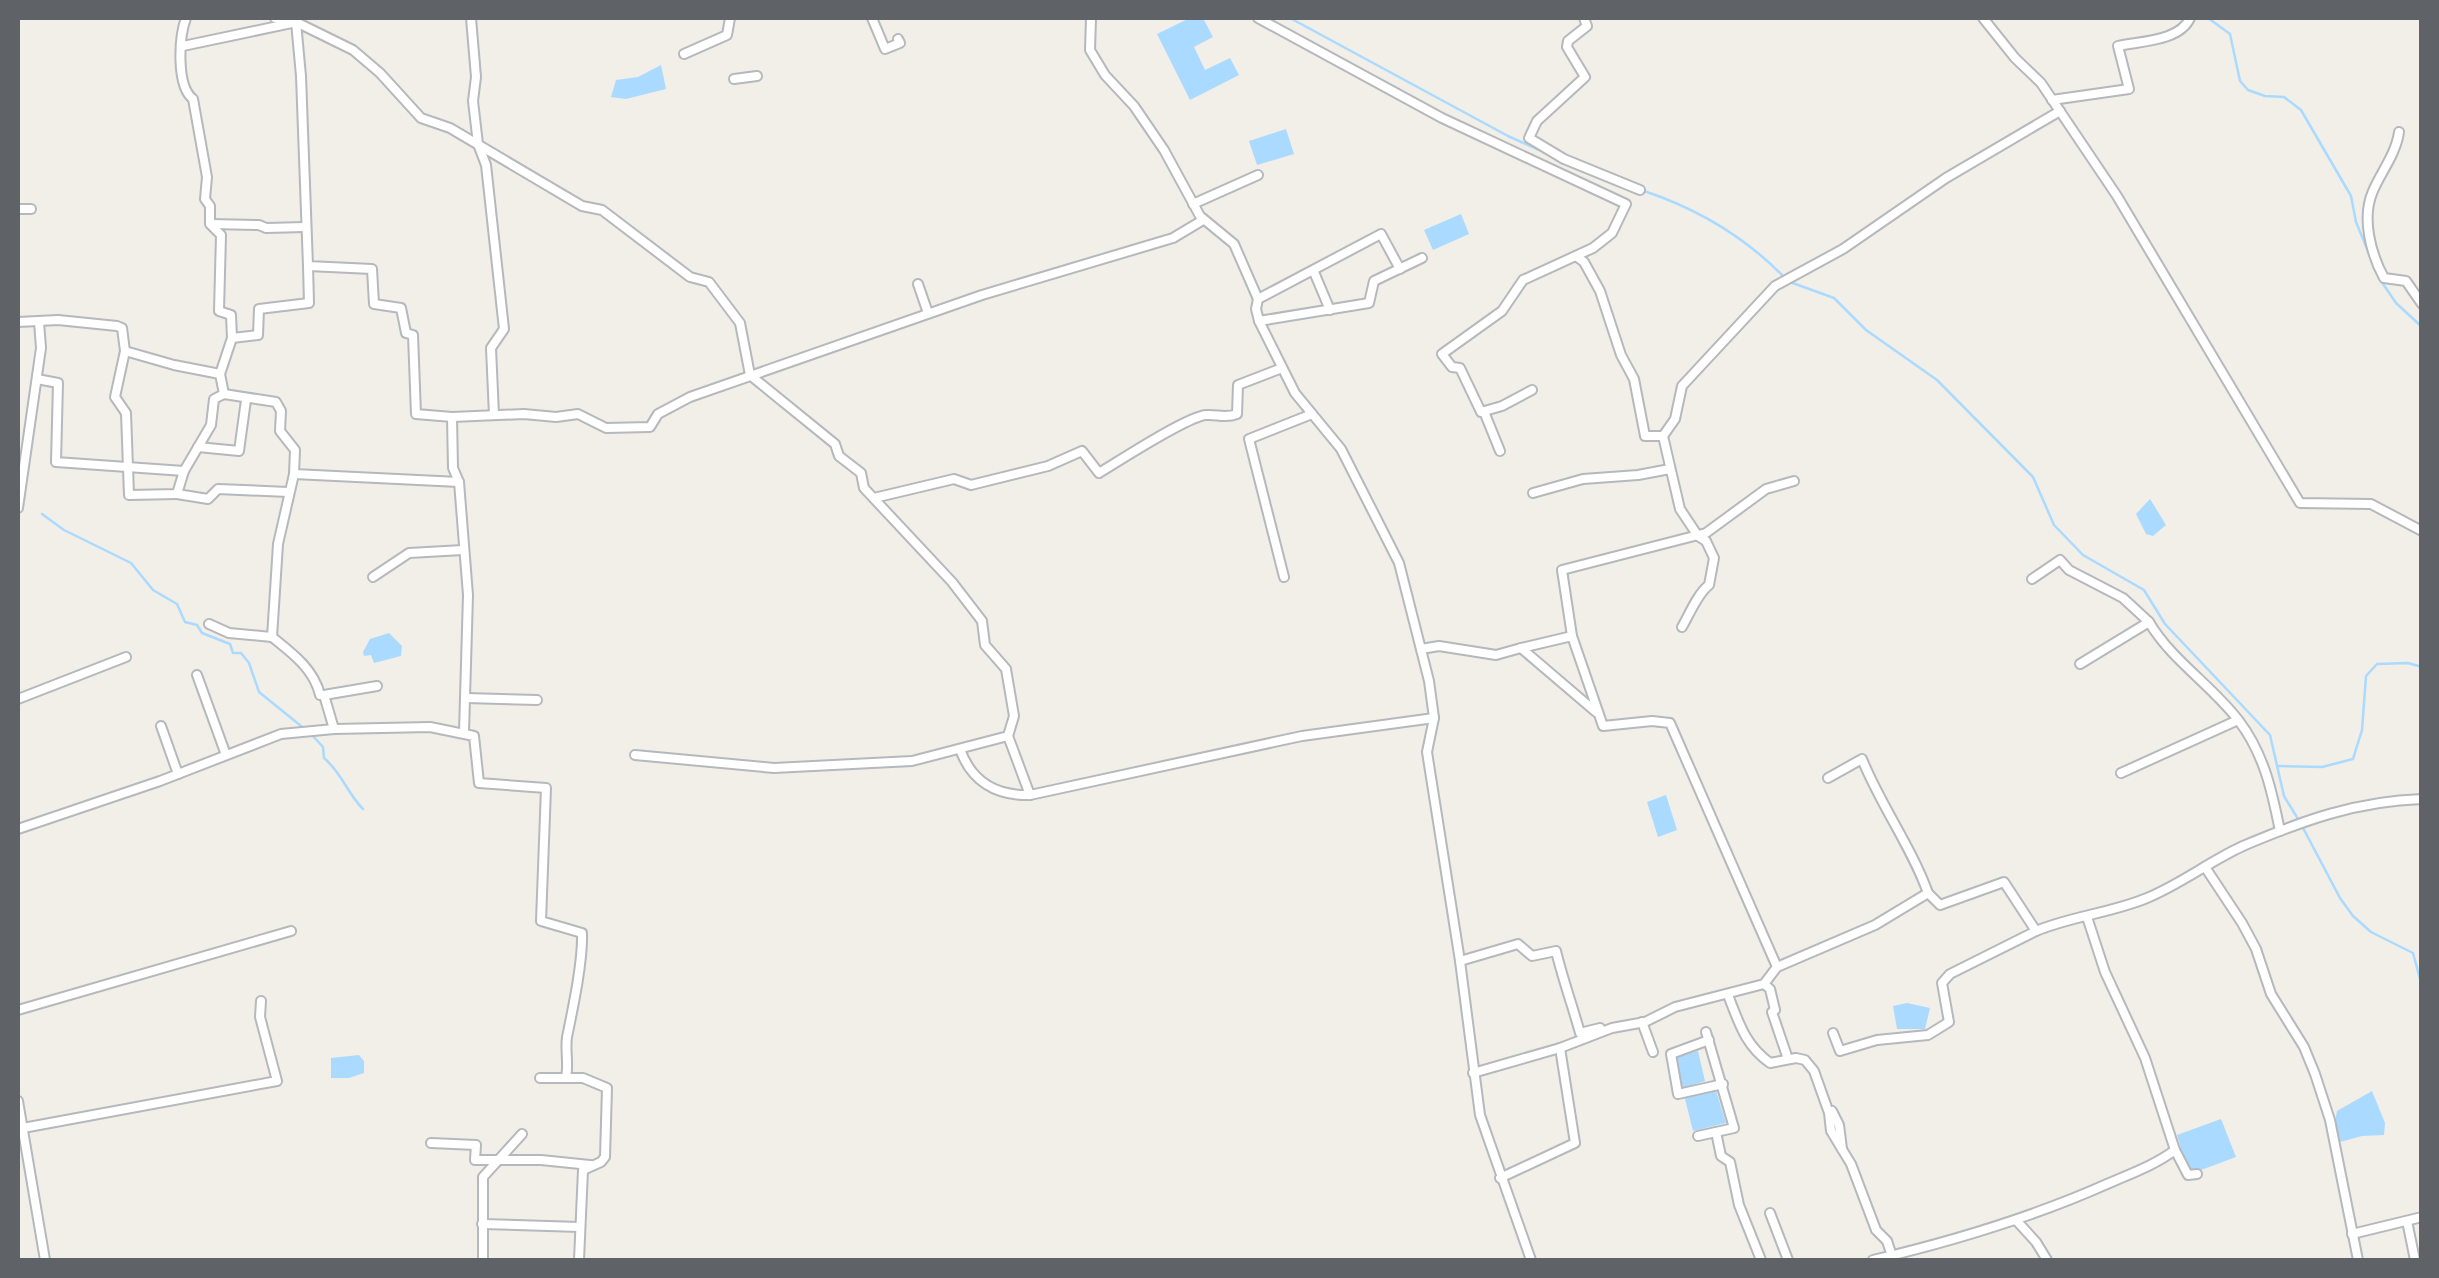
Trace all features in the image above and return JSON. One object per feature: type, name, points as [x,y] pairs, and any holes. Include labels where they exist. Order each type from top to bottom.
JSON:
[{"type":"street","points":[[186,18],[181,80],[184,92],[194,99],[210,224],[222,235],[220,311],[231,316],[232,338],[220,374],[224,394]]},
{"type":"street","points":[[275,18],[296,20],[353,50],[421,118],[450,128],[582,206],[602,210],[690,277],[709,282],[740,323],[750,375],[835,444],[839,456],[861,472],[864,488],[952,582],[982,621],[985,646],[1006,669],[1014,716],[1008,736],[1030,796]]},
{"type":"street","points":[[470,18],[476,77],[473,102],[478,144],[486,165],[504,329],[491,348],[494,414]]},
{"type":"street","points":[[684,54],[727,35],[730,18]]},
{"type":"street","points":[[872,18],[885,49],[900,42],[898,39]]},
{"type":"street","points":[[1091,18],[1090,50],[1164,150],[1204,220],[1234,244],[1258,299],[1259,321],[1295,394],[1341,449],[1398,563],[1434,718],[1427,752],[1480,1115],[1531,1260]]},
{"type":"street","points":[[1258,18],[1455,125],[1626,204],[1612,233],[1593,248],[1523,280],[1502,311],[1442,354],[1452,367],[1460,368],[1500,450]]},
{"type":"street","points":[[1584,18],[1587,26],[1568,41],[1567,47],[1585,78],[1537,121],[1529,138],[1564,158],[1640,190]]},
{"type":"street","points":[[1983,18],[2052,100],[2116,196],[2300,503],[2371,504],[2422,531]]},
{"type":"street","points":[[2052,100],[2129,89],[2118,46],[2174,34],[2190,18]]},
{"type":"street","points":[[184,46],[296,20]]},
{"type":"street","points":[[232,338],[258,335],[259,308],[308,303],[296,20]]},
{"type":"street","points":[[734,79],[757,76]]},
{"type":"street","points":[[1682,627],[1688,612],[1709,585],[1714,562],[1706,541],[1698,536],[1680,509],[1663,436],[1675,418],[1682,386],[1775,286],[1842,249],[1946,178],[2060,111]]},
{"type":"street","points":[[2400,132],[2371,194],[2370,237],[2374,258],[2384,278],[2406,281],[2422,304]]},
{"type":"street","points":[[1193,204],[1258,175]]},
{"type":"street","points":[[18,209],[31,210]]},
{"type":"street","points":[[308,266],[372,269],[374,304],[401,308],[406,333],[413,336],[416,414],[578,414],[606,428],[650,427],[658,414],[690,397],[928,314],[1173,238],[1204,220]]},
{"type":"street","points":[[210,224],[305,227]]},
{"type":"street","points":[[1258,299],[1381,234],[1400,269]]},
{"type":"street","points":[[1576,256],[1584,262],[1600,291],[1621,355],[1634,379],[1645,436],[1663,436]]},
{"type":"street","points":[[1259,321],[1369,304],[1374,281],[1422,258]]},
{"type":"street","points":[[1314,272],[1330,310]]},
{"type":"street","points":[[918,284],[928,314]]},
{"type":"street","points":[[18,322],[58,320],[122,328],[125,350],[116,397],[126,414],[129,496],[176,494],[208,498],[218,489],[288,492]]},
{"type":"street","points":[[18,508],[40,348],[39,322]]},
{"type":"street","points":[[125,350],[220,374]]},
{"type":"street","points":[[874,498],[954,479],[971,485],[1048,466],[1082,450],[1099,473],[1181,425],[1206,415],[1237,414],[1238,386],[1282,368]]},
{"type":"street","points":[[36,379],[58,383],[56,462],[184,471]]},
{"type":"street","points":[[1485,414],[1532,390]]},
{"type":"street","points":[[176,494],[184,471],[211,425],[214,400],[224,394],[276,402],[280,431],[294,450],[294,474],[278,544],[272,636]]},
{"type":"street","points":[[198,447],[239,452],[246,400]]},
{"type":"street","points":[[1284,576],[1249,438],[1312,414]]},
{"type":"street","points":[[452,417],[453,468],[459,482],[468,618],[464,732]]},
{"type":"street","points":[[1533,493],[1582,479],[1670,469]]},
{"type":"street","points":[[294,474],[459,482]]},
{"type":"street","points":[[1777,967],[1670,723],[1652,720],[1603,726],[1572,636],[1562,570],[1698,536],[1766,489],[1794,481]]},
{"type":"street","points":[[373,577],[409,553],[463,550]]},
{"type":"street","points":[[2032,579],[2060,560],[2068,570],[2123,598],[2149,622],[2171,652],[2238,720],[2259,752],[2280,830]]},
{"type":"street","points":[[2080,664],[2149,622]]},
{"type":"street","points":[[209,624],[228,632],[272,636],[316,680],[334,728]]},
{"type":"street","points":[[1421,649],[1439,646],[1496,655],[1572,636]]},
{"type":"street","points":[[1520,648],[1596,712]]},
{"type":"street","points":[[18,699],[126,657]]},
{"type":"street","points":[[197,674],[226,755]]},
{"type":"street","points":[[324,695],[377,686]]},
{"type":"street","points":[[466,698],[537,700]]},
{"type":"street","points":[[960,748],[972,776],[994,790],[1030,796],[1302,736],[1434,718]]},
{"type":"street","points":[[2121,773],[2238,720]]},
{"type":"street","points":[[161,726],[178,774]]},
{"type":"street","points":[[18,829],[281,734],[334,728],[430,728],[474,736],[479,783],[546,788],[541,921],[582,933],[583,948],[567,1038],[566,1076]]},
{"type":"street","points":[[635,755],[774,768],[912,761],[1008,736]]},
{"type":"street","points":[[1828,778],[1862,759],[1928,893],[1940,905],[2004,882],[2036,931]]},
{"type":"street","points":[[1833,1033],[1840,1051],[1877,1040],[1928,1036],[1949,1022],[1942,983],[1950,974],[2036,931],[2064,919],[2148,898],[2280,830],[2320,814],[2357,805],[2422,799]]},
{"type":"street","points":[[2205,868],[2256,949],[2272,994],[2304,1047],[2315,1074],[2330,1120],[2358,1260]]},
{"type":"street","points":[[1473,1073],[1642,1022],[1676,1007],[1764,984],[1777,967],[1875,926],[1928,893]]},
{"type":"street","points":[[2086,916],[2095,947],[2145,1058],[2175,1150],[2188,1175],[2196,1174]]},
{"type":"street","points":[[18,1010],[290,931]]},
{"type":"street","points":[[1460,961],[1518,944],[1532,956],[1556,951],[1564,990],[1570,996],[1580,1033],[1611,1025],[1606,1030]]},
{"type":"street","points":[[1764,984],[1774,1001],[1772,1012],[1788,1059]]},
{"type":"street","points":[[1728,994],[1746,1042],[1770,1063],[1805,1060],[1814,1071],[1831,1131],[1892,1256]]},
{"type":"street","points":[[22,1128],[278,1081],[260,1017],[261,1001]]},
{"type":"street","points":[[1642,1022],[1653,1052]]},
{"type":"street","points":[[1698,1136],[1734,1128],[1723,1084],[1708,1036],[1672,1054],[1678,1094],[1723,1084]]},
{"type":"street","points":[[1500,1178],[1574,1143],[1560,1048]]},
{"type":"street","points":[[540,1078],[566,1076],[592,1080],[607,1088],[604,1157],[584,1170],[580,1260]]},
{"type":"street","points":[[18,1101],[44,1260]]},
{"type":"street","points":[[1716,1132],[1721,1156],[1730,1162],[1739,1205],[1761,1260]]},
{"type":"street","points":[[483,1260],[483,1178],[522,1134]]},
{"type":"street","points":[[431,1144],[476,1145],[476,1160],[594,1165]]},
{"type":"street","points":[[1873,1260],[2016,1220],[2084,1195],[2175,1150]]},
{"type":"street","points":[[18,1175],[30,1174]]},
{"type":"street","points":[[1770,1213],[1788,1260]]},
{"type":"street","points":[[2352,1234],[2422,1217]]},
{"type":"street","points":[[2016,1220],[2047,1260]]},
{"type":"street","points":[[2400,1260],[2415,1259],[2407,1221]]},
{"type":"street","points":[[482,1224],[580,1228]]},
{"type":"water","points":[[1190,18],[1203,18],[1213,37],[1194,47],[1205,70],[1230,58],[1239,75],[1190,100],[1157,34]]},
{"type":"water","points":[[661,65],[666,89],[626,99],[611,97],[616,80],[638,77]]},
{"type":"water","points":[[1286,129],[1294,154],[1257,165],[1249,141]]},
{"type":"water","points":[[1461,214],[1469,234],[1433,250],[1424,230]]},
{"type":"water","points":[[2150,499],[2166,525],[2153,536],[2146,534],[2136,514]]},
{"type":"water","points":[[389,633],[402,646],[401,656],[374,663],[371,655],[364,656],[370,639]]},
{"type":"water","points":[[1666,795],[1677,830],[1658,837],[1647,802]]},
{"type":"water","points":[[1907,1003],[1930,1008],[1925,1029],[1897,1029],[1893,1006]]},
{"type":"water","points":[[1698,1051],[1705,1081],[1683,1088],[1676,1057]]},
{"type":"water","points":[[359,1055],[364,1061],[364,1073],[331,1078],[331,1058]]},
{"type":"water","points":[[1716,1091],[1726,1123],[1693,1131],[1684,1095]]},
{"type":"water","points":[[2372,1091],[2385,1123],[2384,1135],[2340,1142],[2335,1122],[2337,1111]]},
{"type":"water","points":[[2221,1119],[2236,1157],[2193,1173],[2187,1169],[2177,1135]]},
{"type":"waterway","points":[[1290,18],[1548,154]]},
{"type":"waterway","points":[[2208,18],[2230,34],[2240,81],[2248,90],[2284,97],[2301,110],[2351,196],[2356,222],[2379,278],[2396,303],[2422,327]]},
{"type":"waterway","points":[[1644,191],[1719,225],[1784,277]]},
{"type":"waterway","points":[[1790,282],[1834,298],[1866,330],[1937,380],[2033,477],[2054,525],[2083,555],[2144,590],[2165,624],[2270,735],[2284,796],[2298,819]]},
{"type":"waterway","points":[[42,514],[64,530],[131,563],[153,590],[177,604],[185,622],[230,644],[233,653],[241,653],[249,663],[259,692],[306,730]]},
{"type":"waterway","points":[[2278,766],[2322,767],[2353,759],[2362,730],[2366,676],[2377,664],[2408,663],[2422,667]]},
{"type":"waterway","points":[[312,735],[323,747],[324,758],[363,809]]},
{"type":"waterway","points":[[2302,826],[2353,916],[2371,932],[2413,953],[2422,986]]}]
